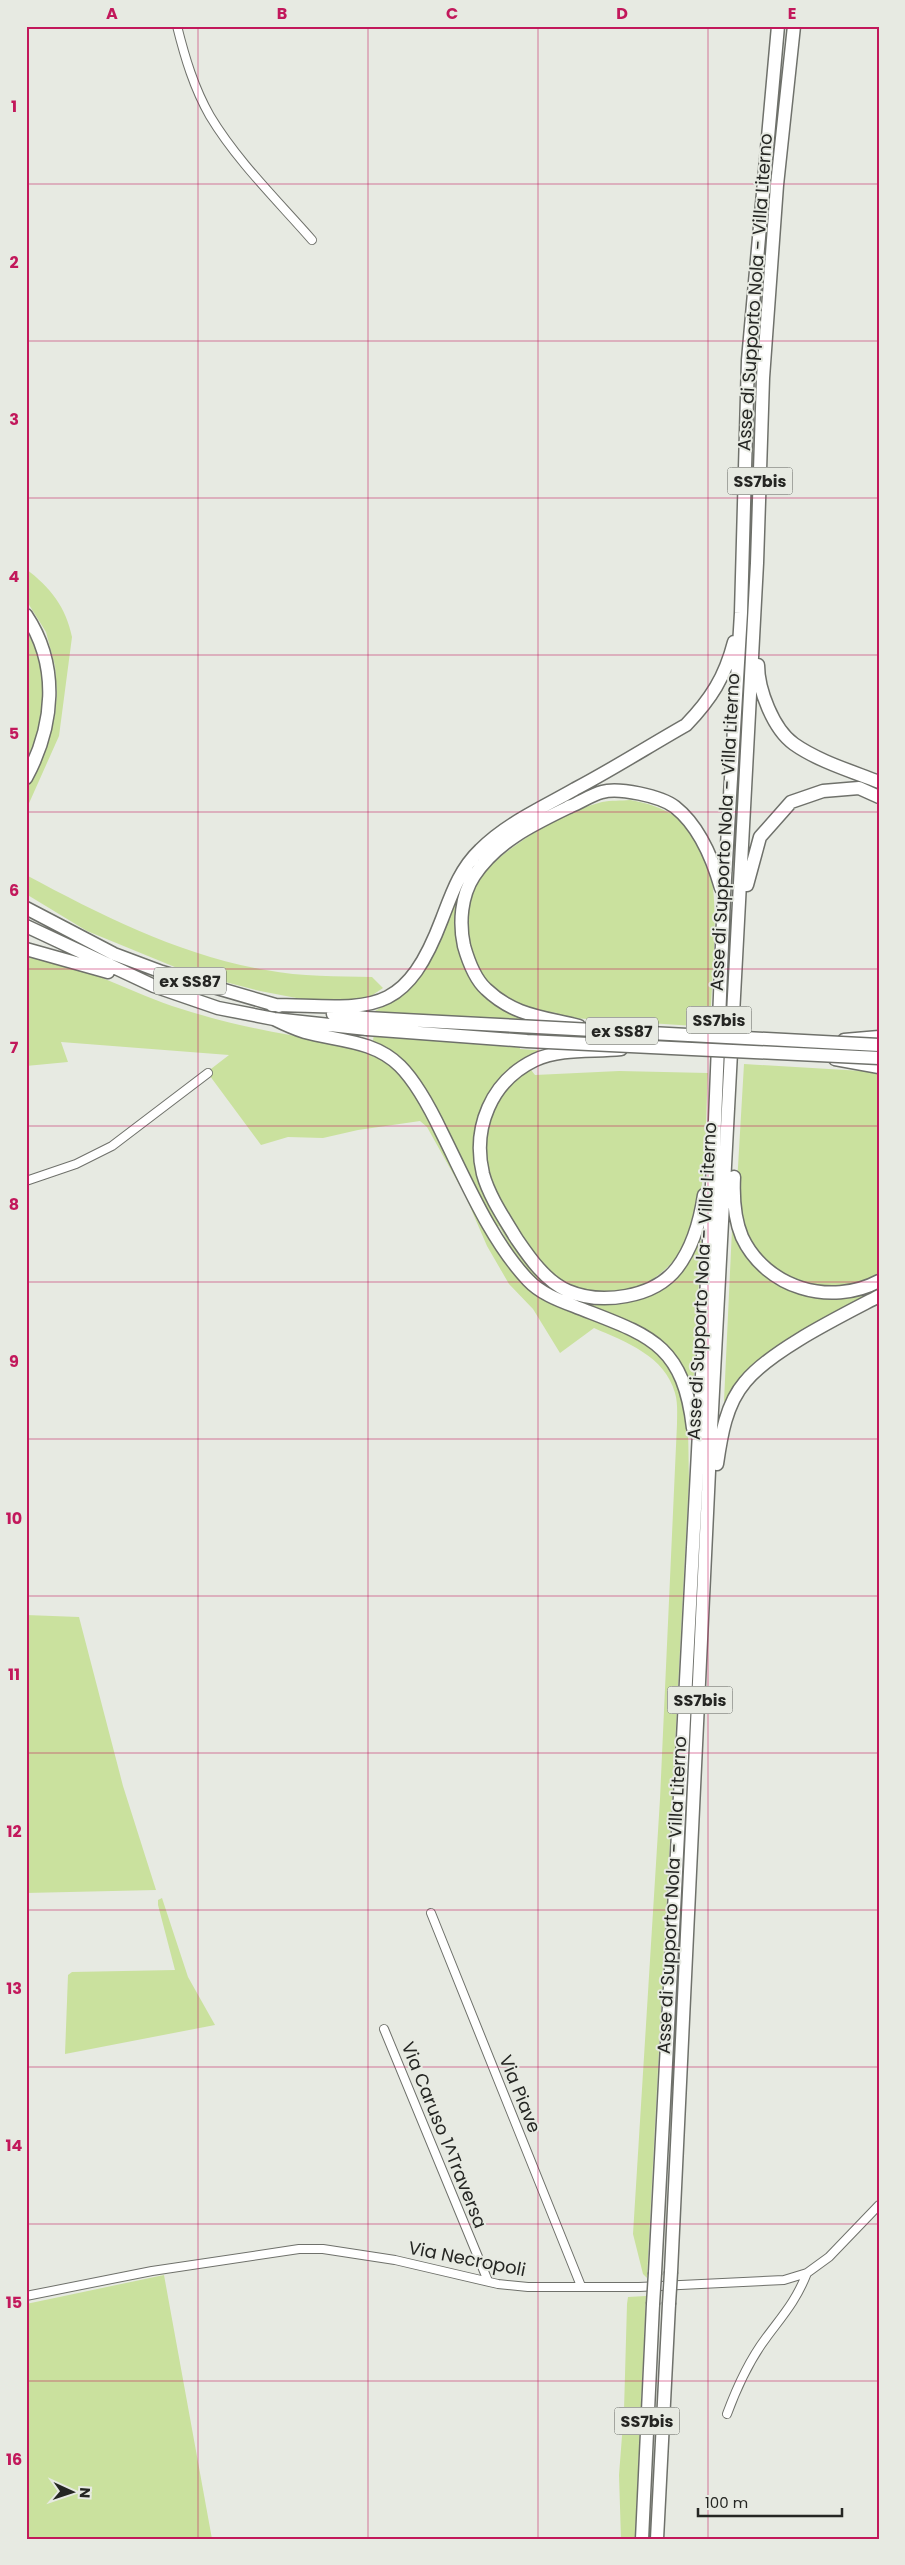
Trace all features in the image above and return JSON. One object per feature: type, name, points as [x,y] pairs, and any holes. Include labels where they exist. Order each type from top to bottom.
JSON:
[{"type":"highway","name":"Asse di Supporto Nola - Villa Literno","points":[[642,2539],[696,1464],[714,1146],[724,895],[742,613],[748,360],[778,26]]},
{"type":"highway","name":"Asse di Supporto Nola - Villa Literno","points":[[657,2539],[757,563],[763,378],[777,185],[794,26]]},
{"type":"highway","points":[[757,563],[758,674],[770,713],[793,744],[840,767],[879,782]]},
{"type":"highway","points":[[593,1030],[536,1018],[501,1001],[484,988],[468,960],[463,938],[461,916],[465,896],[473,877],[488,858],[524,829],[548,811],[686,725],[708,702],[728,666],[742,613]]},
{"type":"highway","points":[[26,615],[40,639],[47,661],[51,684],[50,706],[42,742],[26,778]]},
{"type":"highway","points":[[738,937],[750,871],[760,837],[791,802],[823,791],[859,788],[879,797]]},
{"type":"highway","points":[[272,1005],[335,1008],[374,1004],[407,984],[430,951],[454,886],[465,867],[497,835],[515,822],[603,792],[642,794],[674,806],[699,835],[712,858],[724,895]]},
{"type":"highway","name":"ex SS87","points":[[26,908],[114,954],[171,975],[272,1005],[366,1024],[638,1047],[879,1058]]},
{"type":"highway","name":"ex SS87","points":[[26,926],[154,986],[218,1008],[274,1019],[366,1024],[593,1030],[879,1044]]},
{"type":"highway","points":[[26,949],[58,956],[154,986]]},
{"type":"highway","points":[[274,1019],[305,1032],[365,1045],[400,1066],[429,1107],[497,1238],[529,1281],[555,1298],[636,1331],[654,1343],[670,1359],[682,1378],[689,1396],[696,1464]]},
{"type":"highway","points":[[828,1042],[879,1037]]},
{"type":"highway","points":[[638,1047],[599,1052],[575,1051],[536,1059],[508,1080],[490,1100],[480,1133],[483,1175],[508,1225],[527,1254],[544,1274],[568,1291],[606,1298],[638,1293],[653,1286],[675,1270],[695,1236],[714,1146]]},
{"type":"highway","points":[[816,1055],[855,1064],[879,1067]]},
{"type":"highway","points":[[729,1127],[734,1153],[736,1220],[742,1237],[762,1264],[788,1283],[820,1293],[839,1293],[870,1286],[879,1281]]},
{"type":"highway","points":[[706,1548],[720,1444],[728,1410],[744,1383],[765,1362],[879,1296]]},
{"type":"street","points":[[178,26],[193,82],[210,116],[238,155],[312,240]]},
{"type":"street","points":[[26,1181],[76,1164],[112,1146],[208,1073]]},
{"type":"street","name":"Via Piave","points":[[431,1913],[582,2286]]},
{"type":"street","name":"Via Caruso 1^Traversa","points":[[384,2029],[488,2281]]},
{"type":"street","name":"Via Necropoli","points":[[26,2296],[152,2271],[299,2249],[323,2249],[395,2260],[488,2281],[528,2287],[639,2287],[784,2280],[807,2274],[829,2258],[879,2205]]},
{"type":"street","points":[[727,2414],[741,2376],[765,2339],[798,2297],[807,2274]]},
{"type":"green space","points":[[26,569],[56,598],[66,616],[72,637],[59,736],[26,810],[26,786],[47,742],[55,715],[57,693],[55,666],[46,632],[26,600]]},
{"type":"green space","points":[[26,630],[40,663],[43,697],[38,730],[26,764]]},
{"type":"green space","points":[[630,800],[658,807],[679,819],[694,834],[705,852],[711,873],[715,921],[710,1027],[557,1017],[557,1013],[523,1009],[520,1049],[548,1051],[524,1061],[535,1075],[619,1071],[708,1073],[704,1168],[694,1224],[684,1246],[670,1264],[653,1279],[634,1289],[612,1294],[590,1294],[569,1287],[549,1273],[528,1246],[510,1217],[502,1224],[532,1269],[548,1285],[578,1300],[598,1304],[619,1303],[639,1298],[658,1289],[675,1276],[688,1260],[698,1241],[701,1241],[693,1392],[680,1365],[663,1345],[645,1332],[558,1294],[536,1279],[524,1267],[499,1226],[490,1232],[501,1252],[515,1271],[540,1295],[567,1309],[626,1332],[643,1341],[659,1353],[672,1368],[681,1388],[686,1410],[689,1479],[647,2278],[643,2274],[633,2234],[660,1799],[677,1424],[676,1397],[670,1380],[663,1369],[643,1352],[594,1328],[560,1353],[533,1309],[509,1284],[487,1246],[465,1195],[427,1127],[420,1121],[358,1130],[323,1138],[288,1137],[261,1145],[207,1072],[229,1055],[61,1042],[68,1062],[26,1066],[26,954],[82,970],[172,1006],[201,1015],[231,1023],[344,1045],[374,1057],[380,1047],[373,1043],[375,1011],[407,990],[423,973],[439,944],[463,883],[471,869],[482,856],[491,865],[529,836],[558,819],[602,802]]},
{"type":"green space","points":[[26,875],[113,919],[203,955],[293,974],[372,977],[383,988],[365,1000],[312,1001],[260,991],[187,972],[87,931],[26,894]]},
{"type":"green space","points":[[744,1064],[879,1072],[879,1276],[852,1286],[819,1287],[786,1277],[760,1256],[743,1228],[737,1184]]},
{"type":"green space","points":[[732,1229],[735,1229],[789,1290],[879,1286],[879,1291],[778,1347],[726,1403],[724,1401]]},
{"type":"green space","points":[[26,1615],[79,1617],[123,1786],[156,1890],[26,1893]]},
{"type":"green space","points":[[162,1898],[188,1977],[215,2025],[65,2054],[68,1975],[72,1972],[175,1970],[158,1905],[158,1900]]},
{"type":"green space","points":[[164,2275],[212,2539],[26,2539],[26,2304]]},
{"type":"green space","points":[[646,2296],[635,2539],[621,2539],[619,2475],[624,2410],[627,2304],[628,2297]]}]
